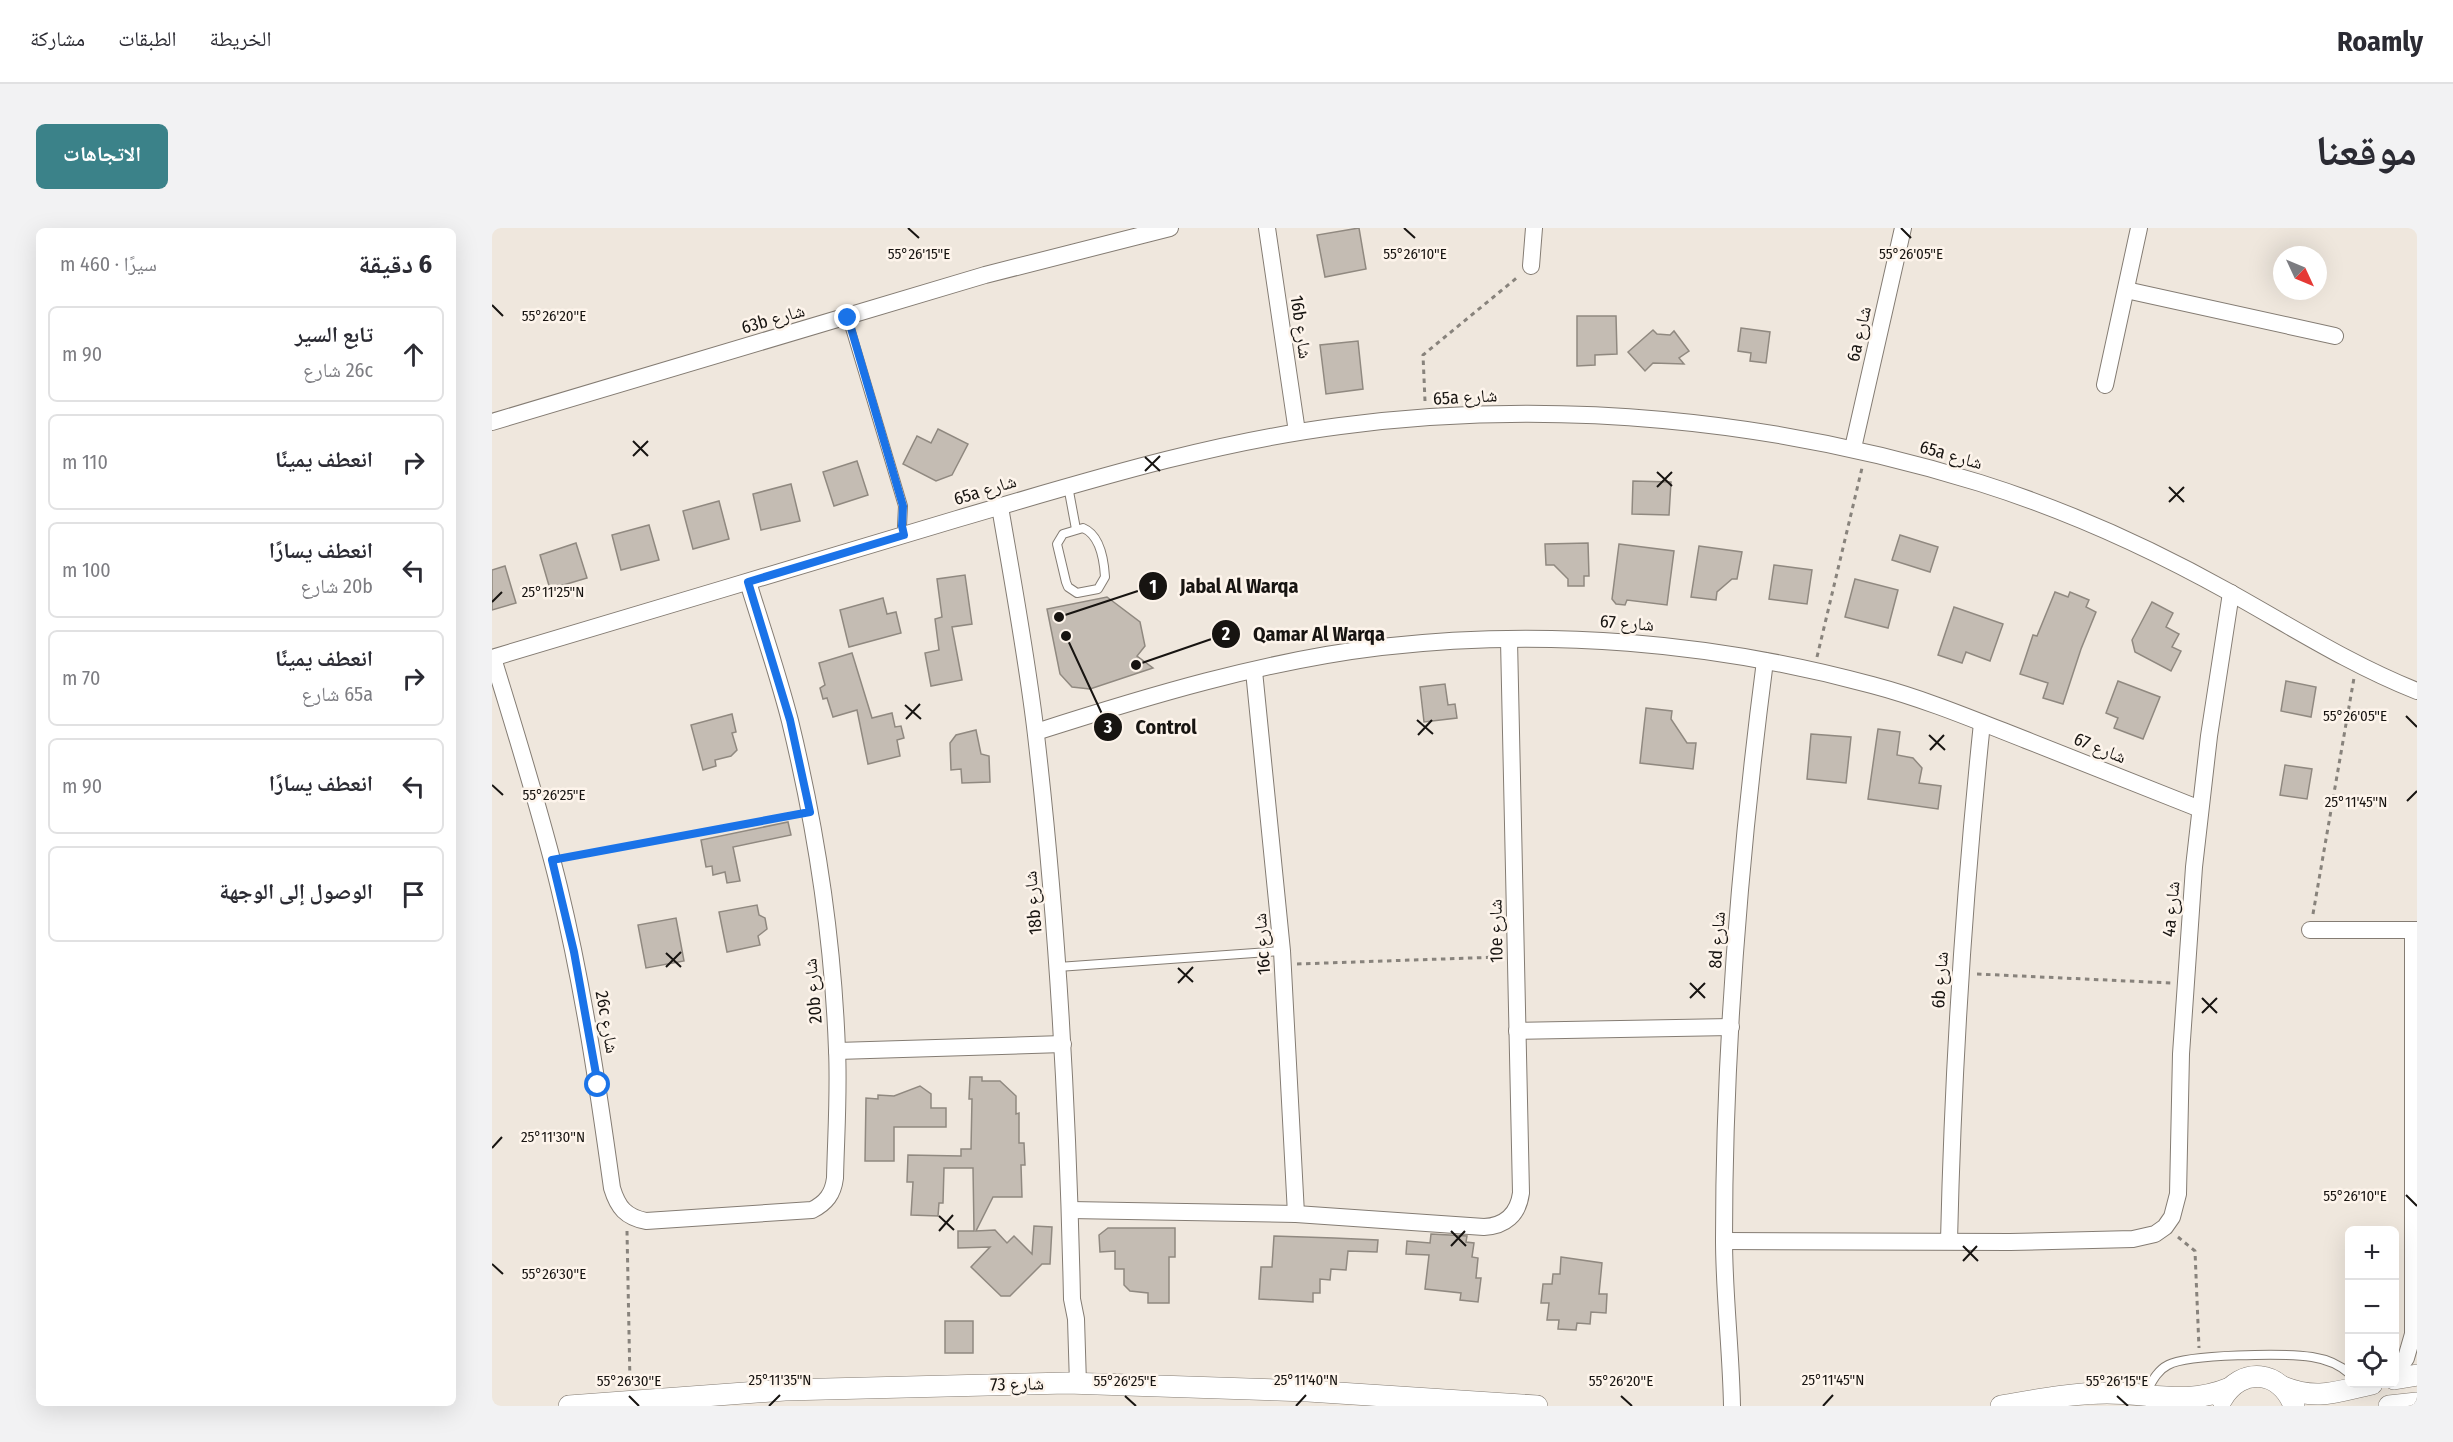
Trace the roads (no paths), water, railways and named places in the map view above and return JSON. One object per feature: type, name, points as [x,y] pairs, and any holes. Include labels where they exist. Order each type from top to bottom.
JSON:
[{"type":"street","name":"63b شارع","points":[[492,422],[848,318],[984,275],[1170,228]]},
{"type":"street","name":"16b شارع","points":[[1267,228],[1297,432]]},
{"type":"street","points":[[1531,266],[1534,228]]},
{"type":"street","points":[[2105,385],[2139,228]]},
{"type":"street","name":"6a شارع","points":[[1859,450],[1900,229]]},
{"type":"street","points":[[2126,290],[2335,336]]},
{"type":"street","name":"65a شارع","points":[[492,658],[1068,485],[1177,456],[1297,432],[1425,418],[1528,414],[1658,419],[1744,429],[1859,450],[1983,484],[2047,506],[2171,561],[2356,665],[2417,691]]},
{"type":"street","name":"18b شارع","points":[[1000,507],[1036,732],[1058,967],[1070,1210],[1072,1299],[1068,1324],[1073,1383]]},
{"type":"street","name":"20b شارع","points":[[627,1215],[646,1221],[657,1221],[804,1212],[819,1206],[831,1194],[835,1178],[837,1051],[829,944],[810,812],[790,720],[748,582]]},
{"type":"street","name":"4a شارع","points":[[1949,1241],[2133,1239],[2155,1234],[2165,1227],[2172,1217],[2178,1194],[2185,984],[2200,809],[2231,593]]},
{"type":"street","name":"شارع 67","points":[[1036,732],[1139,700],[1254,671],[1317,657],[1381,647],[1445,641],[1573,639],[1637,643],[1701,650],[1814,670],[1886,689],[1982,723],[2200,809]]},
{"type":"street","name":"10e شارع","points":[[1296,1214],[1484,1227],[1502,1224],[1516,1211],[1521,1193],[1509,640]]},
{"type":"street","name":"26c شارع","points":[[492,658],[552,860],[586,1018],[612,1188],[615,1198],[627,1215]]},
{"type":"street","name":"8d شارع","points":[[1732,1406],[1724,1240],[1731,1027],[1743,845],[1765,661]]},
{"type":"street","name":"16c شارع","points":[[1254,671],[1282,958],[1296,1214]]},
{"type":"street","name":"6b شارع","points":[[1949,1241],[1960,973],[1982,723]]},
{"type":"street","points":[[2310,930],[2415,930],[2415,1339],[2399,1369]]},
{"type":"street","points":[[1517,1031],[1731,1027]]},
{"type":"street","points":[[837,1051],[1063,1044]]},
{"type":"street","points":[[1070,1210],[1296,1214]]},
{"type":"street","points":[[1724,1240],[1949,1241]]},
{"type":"street","name":"8d شارع","points":[[1722,1406],[1723,1350],[1727,1331]]},
{"type":"street","points":[[2399,1377],[2417,1375]]},
{"type":"street","points":[[2001,1406],[2079,1394],[2144,1395],[2199,1400],[2215,1395],[2225,1397],[2239,1381],[2262,1376],[2274,1380],[2283,1387],[2294,1406]]},
{"type":"street","name":"شارع 73","points":[[569,1406],[630,1400],[687,1401],[785,1389],[1073,1383],[1308,1391],[1537,1406]]},
{"type":"street","points":[[2283,1387],[2313,1395],[2329,1395],[2345,1388]]},
{"type":"street","points":[[2389,1406],[2417,1403]]},
{"type":"lane","points":[[848,318],[903,506],[904,535]]},
{"type":"lane","points":[[1068,485],[1076,529]]},
{"type":"lane","points":[[1083,528],[1094,535],[1105,570],[1105,577],[1098,588],[1083,593],[1077,593],[1068,587],[1057,550],[1059,539],[1063,534],[1076,529],[1083,528]]},
{"type":"lane","points":[[1058,967],[1282,958]]},
{"type":"lane","points":[[2144,1395],[2162,1369],[2176,1362],[2199,1358],[2312,1357],[2336,1364],[2345,1371]]},
{"type":"place","name":"Jabal Al Warqa","points":[[1059,617]]},
{"type":"place","name":"Control","points":[[1066,636]]},
{"type":"place","name":"Qamar Al Warqa","points":[[1136,665]]}]
